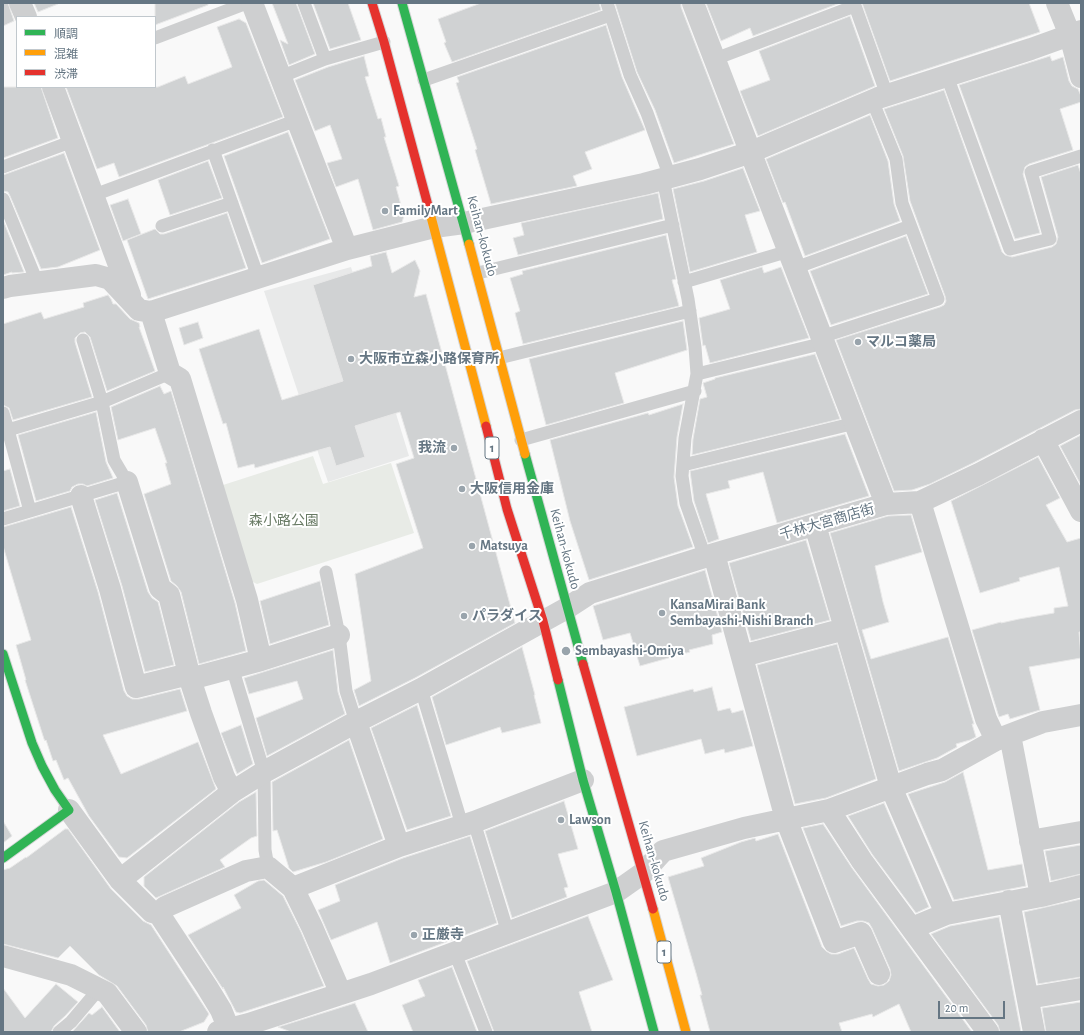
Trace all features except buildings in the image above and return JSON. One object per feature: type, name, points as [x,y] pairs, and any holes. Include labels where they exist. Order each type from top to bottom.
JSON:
[{"type":"main road","name":"1","points":[[372,3],[434,227],[507,509],[543,621],[584,780],[654,1032]]},
{"type":"main road","name":"Keihan-kokudo","points":[[402,3],[478,272],[499,358],[567,608],[643,873],[686,1032]]},
{"type":"main road","points":[[3,654],[9,696],[42,766],[55,790],[70,810],[3,858]]},
{"type":"street","points":[[20,3],[26,16]]},
{"type":"street","points":[[252,3],[347,249]]},
{"type":"street","points":[[693,3],[886,504]]},
{"type":"street","points":[[1057,3],[1075,33],[1081,77]]},
{"type":"street","points":[[143,309],[258,277],[347,249],[434,227],[464,224],[667,178],[700,169],[751,152],[879,97],[1075,33]]},
{"type":"street","points":[[53,88],[94,195],[170,373],[180,379],[247,600],[260,660]]},
{"type":"street","points":[[3,288],[37,282],[96,275],[110,279],[143,309]]},
{"type":"street","name":"千林大宮商店街","points":[[120,880],[232,792],[264,772],[420,688],[471,668],[543,621],[590,594],[709,556],[886,504],[920,502],[1081,421]]},
{"type":"street","points":[[1043,440],[1081,511]]},
{"type":"street","points":[[126,482],[160,588],[169,595],[201,713],[222,770],[232,792]]},
{"type":"street","points":[[81,496],[110,589],[136,687],[260,660],[339,635]]},
{"type":"street","points":[[920,502],[986,719],[1003,738],[1030,841],[1040,896]]},
{"type":"street","points":[[815,526],[891,787],[946,914]]},
{"type":"street","points":[[709,556],[742,656],[786,819],[834,942],[861,933],[879,974]]},
{"type":"street","points":[[742,656],[845,629]]},
{"type":"street","points":[[70,810],[120,880],[155,913],[206,986],[220,1010],[225,1031],[341,994],[616,892],[643,873],[662,851],[744,828],[829,810],[927,774],[942,770],[1003,738],[1043,722],[1081,715]]},
{"type":"street","points":[[356,722],[399,846]]},
{"type":"street","points":[[293,888],[399,846],[468,824],[584,780]]},
{"type":"street","points":[[829,810],[862,861],[988,1032]]},
{"type":"street","points":[[1030,841],[1081,832]]},
{"type":"street","points":[[155,913],[165,907],[246,872],[268,867],[293,888],[312,927],[341,994]]},
{"type":"street","points":[[912,928],[946,914],[1040,896],[1081,886]]},
{"type":"street","points":[[1009,901],[1034,1032]]},
{"type":"street","points":[[3,956],[71,975],[107,993],[136,1032]]},
{"type":"street","points":[[1028,998],[1081,989]]},
{"type":"lane","points":[[156,38],[247,3]]},
{"type":"lane","points":[[304,3],[325,59]]},
{"type":"lane","points":[[698,374],[823,340],[938,299],[902,203],[896,159],[854,5],[715,59]]},
{"type":"lane","points":[[424,80],[608,9],[630,75],[647,113],[667,178],[673,226],[696,347],[698,374],[684,438],[682,476],[686,503],[709,556]]},
{"type":"lane","points":[[280,77],[325,59],[384,42]]},
{"type":"lane","points":[[947,76],[1010,249],[1050,239],[1031,172],[1081,156]]},
{"type":"lane","points":[[94,195],[297,120]]},
{"type":"lane","points":[[3,167],[73,141]]},
{"type":"lane","points":[[213,150],[258,277]]},
{"type":"lane","points":[[3,199],[37,282]]},
{"type":"lane","points":[[162,226],[232,203]]},
{"type":"lane","points":[[478,272],[673,226]]},
{"type":"lane","points":[[684,282],[792,260],[910,226]]},
{"type":"lane","points":[[499,358],[690,311]]},
{"type":"lane","points":[[3,519],[126,482],[114,460],[102,402],[83,340]]},
{"type":"lane","points":[[8,430],[102,402],[170,373]]},
{"type":"lane","points":[[521,440],[695,391]]},
{"type":"lane","points":[[3,414],[30,511]]},
{"type":"lane","points":[[683,465],[855,423]]},
{"type":"lane","points":[[326,572],[339,635],[346,691],[356,722]]},
{"type":"lane","points":[[232,667],[264,772],[265,850],[268,867]]},
{"type":"lane","points":[[420,688],[508,933]]},
{"type":"lane","points":[[456,952],[486,1032]]},
{"type":"lane","points":[[59,1032],[71,1022],[99,989]]},
{"type":"shaded area","points":[[351,267],[409,456],[328,482],[264,291]]},
{"type":"green space","name":"森小路公園","points":[[313,456],[323,484],[391,463],[414,533],[257,584],[247,579],[220,486]]},
{"type":"traffic: fast","points":[[402,3],[469,244]]},
{"type":"traffic: fast","points":[[525,454],[583,664]]},
{"type":"traffic: fast","points":[[3,654],[32,743],[55,790],[69,810],[3,858]]},
{"type":"traffic: fast","points":[[558,680],[583,780],[616,892],[654,1032]]},
{"type":"traffic: slow","points":[[430,213],[486,426]]},
{"type":"traffic: slow","points":[[469,244],[525,454]]},
{"type":"traffic: slow","points":[[653,909],[686,1032]]},
{"type":"traffic: jam","points":[[372,3],[430,213]]},
{"type":"traffic: jam","points":[[486,426],[507,509],[543,621],[558,680]]},
{"type":"traffic: jam","points":[[583,664],[653,909]]},
{"type":"place","name":"FamilyMart","points":[[385,211]]},
{"type":"place","name":"マルコ薬局","points":[[858,342]]},
{"type":"place","name":"大阪市立森小路保育所","points":[[351,359]]},
{"type":"place","name":"我流","points":[[454,448]]},
{"type":"place","name":"大阪信用金庫","points":[[462,489]]},
{"type":"place","name":"Matsuya","points":[[472,546]]},
{"type":"place","name":"KansaMirai Bank Sembayashi-Nishi Branch","points":[[662,613]]},
{"type":"place","name":"パラダイス","points":[[464,616]]},
{"type":"place","name":"Sembayashi-Omiya","points":[[566,651]]},
{"type":"place","name":"Lawson","points":[[561,820]]},
{"type":"place","name":"正厳寺","points":[[414,935]]}]
